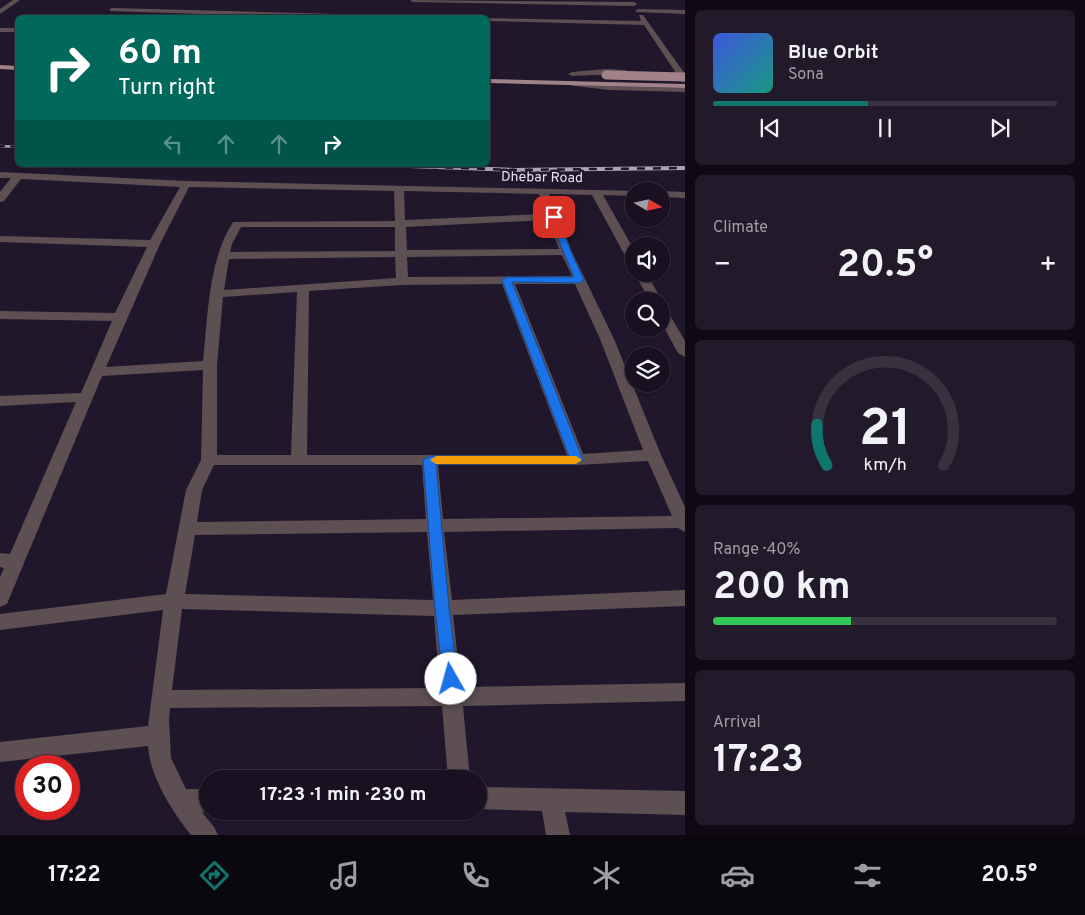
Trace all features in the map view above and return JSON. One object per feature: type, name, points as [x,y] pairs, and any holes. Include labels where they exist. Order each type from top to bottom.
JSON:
[{"type":"main road","points":[[0,60],[15,60]]},
{"type":"main road","points":[[0,67],[15,68]]},
{"type":"main road","points":[[563,74],[684,76]]},
{"type":"main road","points":[[490,81],[685,86]]},
{"type":"street","points":[[0,12],[17,0]]},
{"type":"street","points":[[413,0],[632,2],[684,76]]},
{"type":"street","points":[[516,1],[526,20]]},
{"type":"street","points":[[112,10],[203,15],[210,6]]},
{"type":"street","points":[[402,15],[403,9]]},
{"type":"street","points":[[638,11],[685,12]]},
{"type":"street","points":[[490,19],[646,23]]},
{"type":"street","points":[[0,30],[15,30]]},
{"type":"street","points":[[572,74],[606,71],[684,76]]},
{"type":"street","points":[[575,84],[609,88],[685,90]]},
{"type":"street","points":[[56,177],[64,167]]},
{"type":"street","name":"Dhebar Road","points":[[0,175],[56,177],[81,174],[186,184],[625,193]]},
{"type":"street","points":[[0,199],[19,176]]},
{"type":"street","points":[[0,599],[8,561],[87,397],[120,317],[154,244],[186,184]]},
{"type":"street","points":[[399,188],[402,281]]},
{"type":"street","points":[[187,529],[684,524],[653,456],[607,339],[566,252],[544,192]]},
{"type":"street","points":[[596,192],[625,244]]},
{"type":"street","points":[[670,194],[685,195]]},
{"type":"street","points":[[206,835],[179,800],[160,758],[158,720],[174,601],[194,490],[209,460],[210,365],[217,294],[226,244],[238,224],[400,224],[554,217]]},
{"type":"street","points":[[0,239],[154,244]]},
{"type":"street","points":[[224,256],[566,252]]},
{"type":"street","points":[[507,280],[576,460]]},
{"type":"street","points":[[217,294],[402,281],[580,280]]},
{"type":"street","points":[[299,459],[303,288]]},
{"type":"street","points":[[0,315],[120,317]]},
{"type":"street","points":[[670,326],[685,354]]},
{"type":"street","points":[[98,372],[210,365]]},
{"type":"street","points":[[0,401],[87,397]]},
{"type":"street","points":[[209,460],[576,460],[653,456]]},
{"type":"street","points":[[430,460],[442,608],[453,697],[458,770]]},
{"type":"street","points":[[0,622],[174,601],[442,608],[685,598]]},
{"type":"street","points":[[162,699],[453,697],[685,692]]},
{"type":"street","points":[[0,752],[159,735]]},
{"type":"street","points":[[487,798],[685,803]]},
{"type":"street","points":[[551,799],[558,835]]},
{"type":"street","points":[[179,800],[199,800]]},
{"type":"railway","points":[[0,146],[15,147]]},
{"type":"railway","points":[[434,167],[514,170],[685,168]]},
{"type":"slow traffic","points":[[436,460],[576,460]]},
{"type":"route","points":[[451,679],[442,608],[430,460],[576,460],[507,280],[580,280],[566,252],[554,217]]}]
